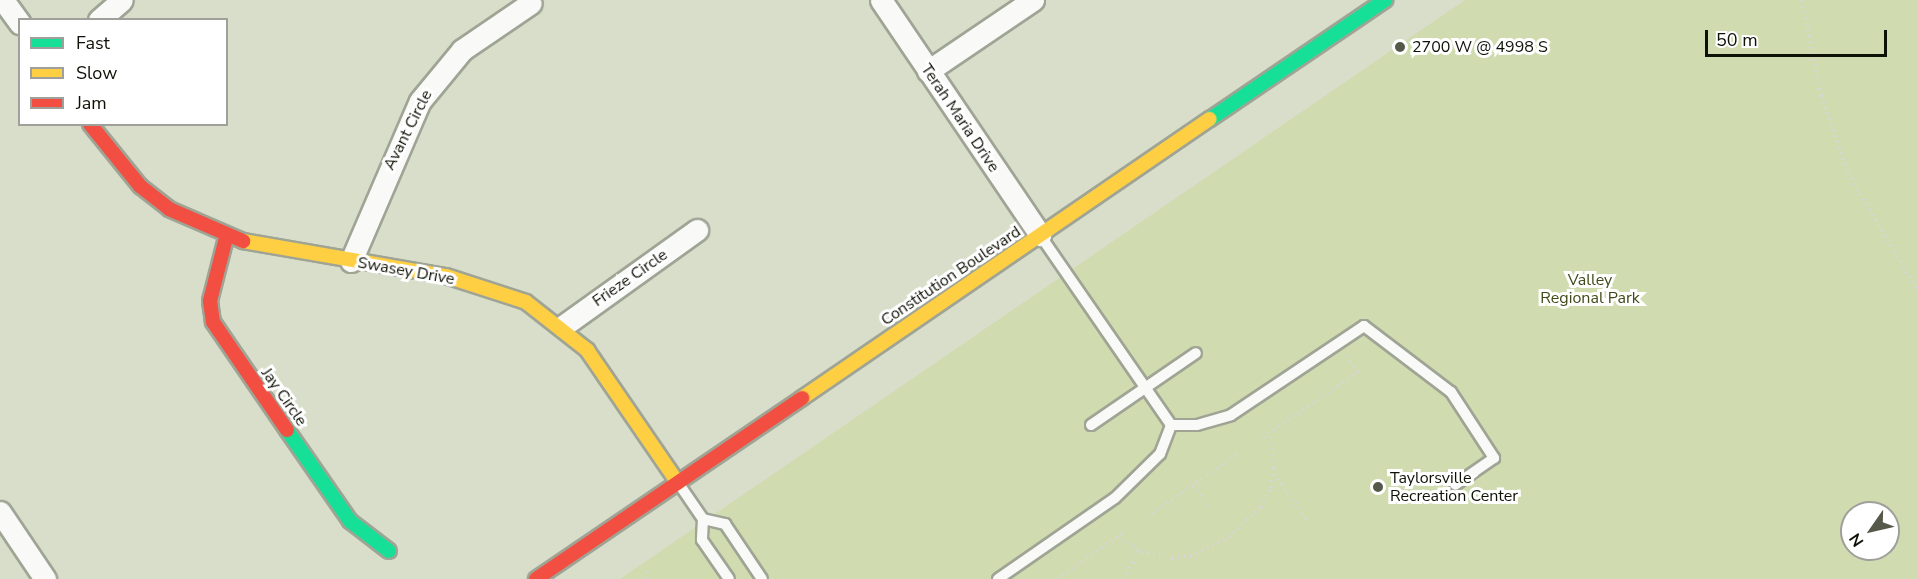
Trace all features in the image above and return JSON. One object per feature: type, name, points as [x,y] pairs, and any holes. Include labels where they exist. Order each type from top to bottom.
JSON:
[{"type":"street","points":[[3,0],[18,20]]},
{"type":"street","points":[[101,18],[122,0]]},
{"type":"street","name":"Terah Maria Drive","points":[[881,0],[1040,235]]},
{"type":"street","points":[[928,71],[1033,0]]},
{"type":"street","name":"Constitution Boulevard","points":[[536,579],[1385,0]]},
{"type":"street","name":"Avant Circle","points":[[351,261],[420,100],[462,50],[531,3]]},
{"type":"street","name":"Swasey Drive","points":[[92,126],[140,186],[169,209],[226,238],[489,287],[563,326],[608,377],[678,483]]},
{"type":"street","name":"Frieze Circle","points":[[563,326],[697,230]]},
{"type":"street","name":"Jay Circle","points":[[226,238],[210,301],[213,322],[350,521],[389,551]]},
{"type":"street","points":[[0,512],[45,579]]},
{"type":"lane","points":[[1040,235],[1171,425]]},
{"type":"lane","points":[[1171,425],[1197,425],[1231,415],[1364,326],[1450,392],[1494,458],[1455,486]]},
{"type":"lane","points":[[1091,425],[1196,353]]},
{"type":"lane","points":[[998,579],[1115,498],[1160,454],[1171,425]]},
{"type":"lane","points":[[678,483],[703,519],[702,540],[729,579]]},
{"type":"lane","points":[[703,519],[725,524],[762,579]]},
{"type":"path","points":[[1802,0],[1821,96],[1848,173],[1918,292]]},
{"type":"path","points":[[1263,437],[1358,372],[1346,356]]},
{"type":"path","points":[[1269,433],[1274,474],[1308,522]]},
{"type":"path","points":[[1147,517],[1239,453]]},
{"type":"path","points":[[1117,537],[1139,551],[1191,556],[1229,537],[1261,507],[1274,474]]},
{"type":"path","points":[[1194,485],[1210,509]]},
{"type":"path","points":[[1225,531],[1229,537]]},
{"type":"path","points":[[1057,579],[1123,533]]},
{"type":"path","points":[[1124,579],[1139,551]]},
{"type":"path","points":[[646,579],[648,568]]},
{"type":"green space","name":"Valley Regional Park","points":[[1465,0],[1918,0],[1918,579],[620,579]]},
{"type":"traffic: fast","points":[[1210,119],[1385,0]]},
{"type":"traffic: fast","points":[[287,430],[350,521],[389,551]]},
{"type":"traffic: slow","points":[[802,398],[1210,119]]},
{"type":"traffic: slow","points":[[243,241],[446,276],[526,302],[587,350],[678,483]]},
{"type":"traffic: jam","points":[[92,126],[140,186],[169,209],[243,241]]},
{"type":"traffic: jam","points":[[226,238],[210,301],[213,322],[287,430]]},
{"type":"traffic: jam","points":[[536,579],[802,398]]},
{"type":"place","name":"2700 W @ 4998 S","points":[[1400,47]]},
{"type":"place","name":"Taylorsville Recreation Center","points":[[1378,487]]}]
